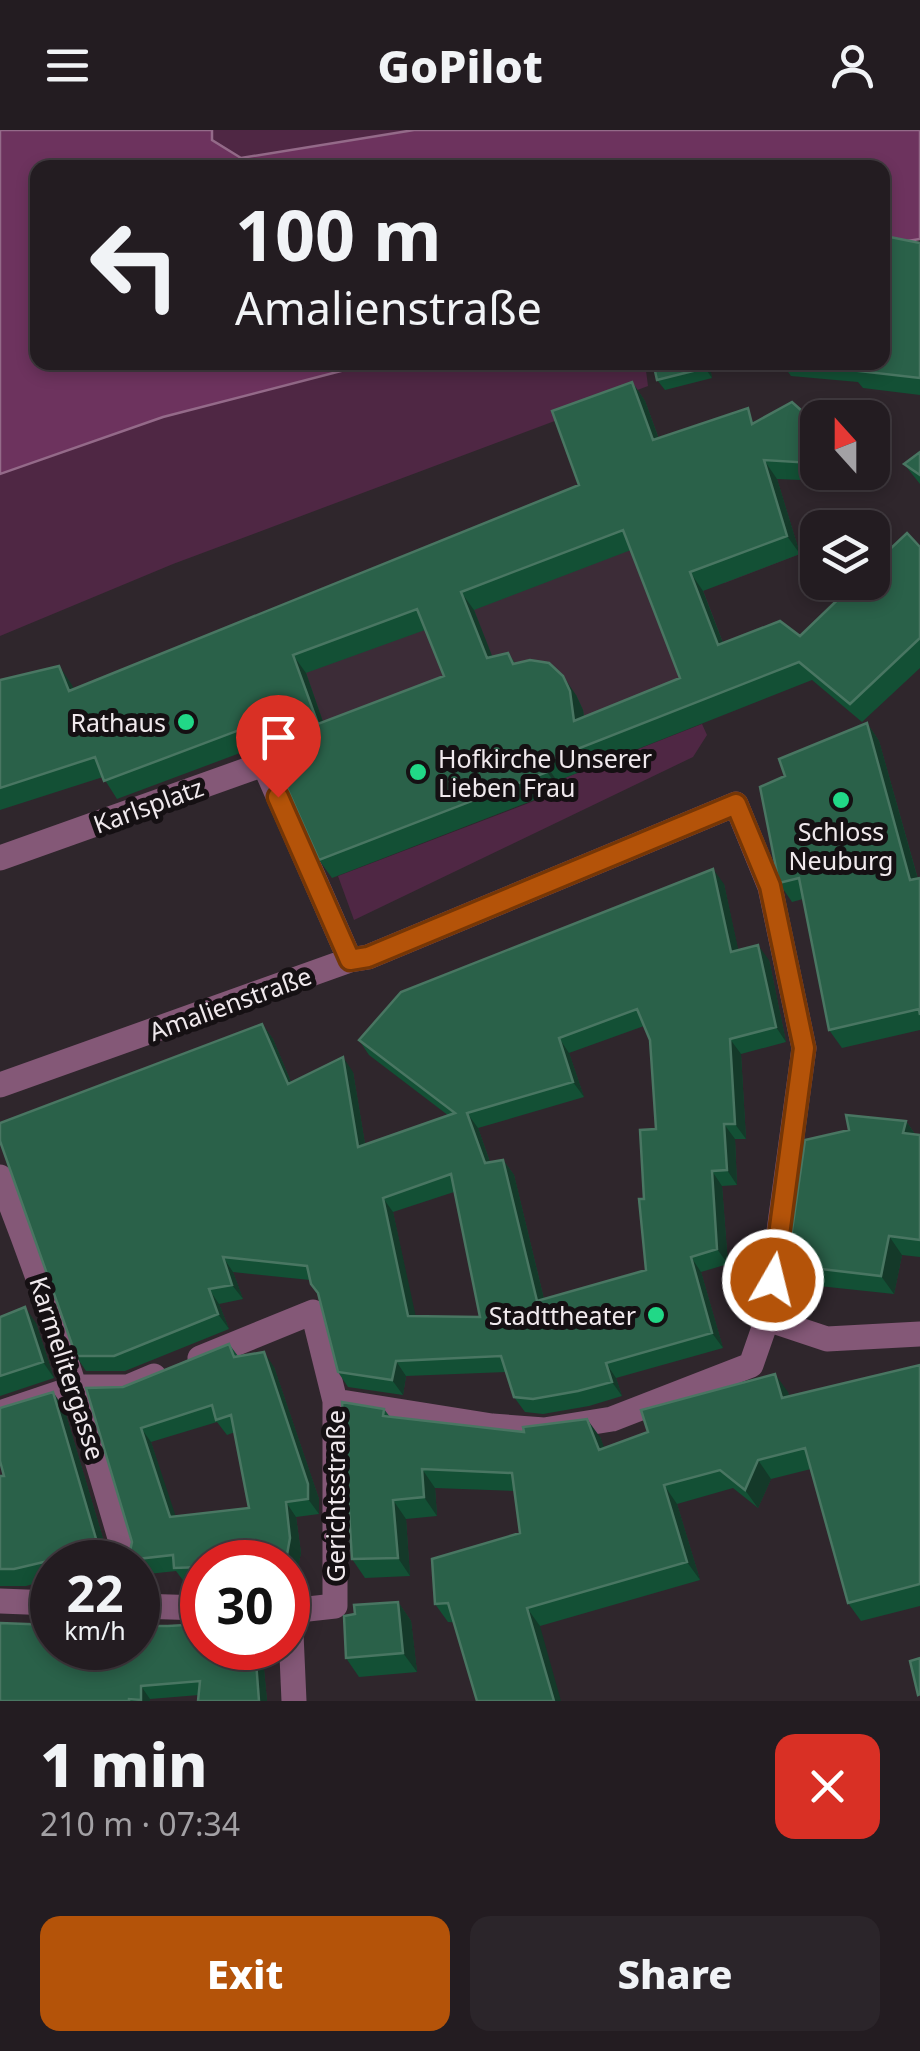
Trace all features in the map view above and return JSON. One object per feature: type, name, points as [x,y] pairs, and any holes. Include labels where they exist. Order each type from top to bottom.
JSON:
[{"type":"street","name":"Karlsplatz","points":[[0,858],[264,764],[350,960]]},
{"type":"street","name":"Amalienstraße","points":[[0,1086],[350,960],[368,957],[736,804],[770,886],[804,1048],[768,1319]]},
{"type":"street","name":"Karmelitergasse","points":[[0,1177],[77,1388],[121,1540]]},
{"type":"street","name":"Gerichtsstraße","points":[[77,1388],[128,1387],[313,1312],[335,1401],[335,1606],[310,1608]]},
{"type":"street","points":[[335,1401],[492,1426],[544,1430],[612,1419],[751,1365],[768,1319],[826,1339],[920,1334]]},
{"type":"street","points":[[0,1413],[77,1388]]},
{"type":"street","points":[[0,1601],[30,1602]]},
{"type":"street","name":"Gerichtsstraße","points":[[292,1670],[294,1701]]},
{"type":"shaded area","points":[[0,130],[212,130],[212,140],[241,158],[414,130],[920,130],[920,239],[890,244],[890,160],[30,160],[30,370],[345,370],[163,417],[0,474]]},
{"type":"shaded area","points":[[212,130],[414,130],[241,158],[211,140]]},
{"type":"shaded area","points":[[345,370],[646,370],[648,386],[173,564],[0,636],[0,474],[163,417]]},
{"type":"shaded area","points":[[760,426],[800,554],[725,583],[692,561],[737,679],[585,726],[576,695],[299,754],[252,640]]},
{"type":"shaded area","points":[[702,724],[707,735],[693,757],[354,920],[338,876],[560,791],[557,781]]},
{"type":"building","points":[[890,237],[920,243],[920,378],[850,370],[890,370]]},
{"type":"building","points":[[655,370],[697,370],[657,380]]},
{"type":"building","points":[[632,382],[653,440],[748,408],[752,424],[792,402],[800,409],[800,462],[764,460],[787,536],[690,572],[718,645],[780,621],[800,636],[837,600],[890,600],[890,549],[907,533],[920,547],[920,638],[850,704],[799,662],[544,762],[547,772],[319,860],[258,723],[104,781],[95,757],[0,788],[0,680],[59,666],[69,691],[579,485],[552,411]],"holes":[[[623,530],[680,678],[574,721],[570,691],[563,676],[549,663],[530,660],[513,664],[508,653],[487,658],[461,592]],[[417,609],[444,676],[318,724],[293,655]]]},
{"type":"building","points":[[920,452],[920,475],[904,464]]},
{"type":"building","name":"Schloss Neuburg","points":[[867,723],[910,880],[920,878],[920,1015],[919,1009],[829,1030],[799,878],[779,883],[760,787],[785,776],[779,759]]},
{"type":"building","points":[[713,869],[731,952],[758,945],[776,1027],[730,1039],[735,1124],[724,1124],[727,1170],[712,1171],[717,1249],[691,1257],[712,1333],[606,1363],[612,1382],[533,1399],[514,1397],[501,1356],[396,1361],[392,1380],[338,1372],[307,1266],[223,1257],[232,1285],[209,1289],[218,1314],[114,1356],[76,1356],[0,1141],[0,1123],[262,1024],[288,1084],[343,1057],[358,1147],[455,1113],[359,1040],[401,992]],"holes":[[[637,1009],[650,1040],[656,1129],[640,1130],[644,1199],[639,1199],[646,1270],[537,1301],[503,1160],[485,1163],[467,1113],[573,1082],[559,1038]],[[451,1174],[480,1317],[408,1316],[383,1198]]]},
{"type":"building","points":[[846,1115],[906,1121],[903,1133],[920,1135],[920,1240],[889,1236],[881,1276],[787,1265],[805,1140],[849,1130]]},
{"type":"building","points":[[25,1307],[43,1362],[0,1376],[0,1317]]},
{"type":"building","points":[[229,1344],[234,1357],[264,1352],[308,1484],[308,1499],[286,1502],[290,1540],[180,1540],[180,1568],[174,1568],[173,1555],[160,1556],[160,1540],[131,1540],[86,1388],[123,1387]],"holes":[[[212,1405],[216,1420],[231,1415],[249,1508],[170,1517],[141,1428]]]},
{"type":"building","points":[[920,1365],[920,1584],[848,1603],[805,1448],[758,1460],[745,1490],[720,1470],[664,1485],[687,1562],[527,1608],[554,1701],[477,1701],[448,1603],[435,1604],[432,1559],[520,1533],[512,1473],[422,1469],[424,1497],[393,1500],[398,1558],[352,1559],[342,1402],[384,1409],[383,1416],[524,1432],[523,1427],[587,1419],[599,1450],[648,1432],[641,1410],[775,1374],[782,1398]]},
{"type":"building","points":[[53,1392],[96,1540],[30,1540],[30,1565],[0,1569],[0,1476],[4,1476],[0,1461],[0,1408]]},
{"type":"building","points":[[398,1602],[403,1653],[346,1658],[344,1616],[355,1614],[354,1605]]},
{"type":"building","points":[[0,1623],[30,1624],[30,1670],[160,1670],[160,1626],[180,1625],[180,1670],[257,1670],[259,1701],[198,1701],[200,1681],[141,1686],[141,1700],[0,1701]]},
{"type":"building","points":[[920,1658],[920,1694],[918,1695],[910,1661]]},
{"type":"place","name":"Rathaus","points":[[186,722]]},
{"type":"place","name":"Hofkirche Unserer Lieben Frau","points":[[418,772]]},
{"type":"place","name":"Schloss Neuburg","points":[[841,800]]},
{"type":"place","name":"Stadttheater","points":[[656,1315]]},
{"type":"route","points":[[278,797],[350,960],[368,957],[736,804],[770,886],[804,1048],[773,1280]]}]
